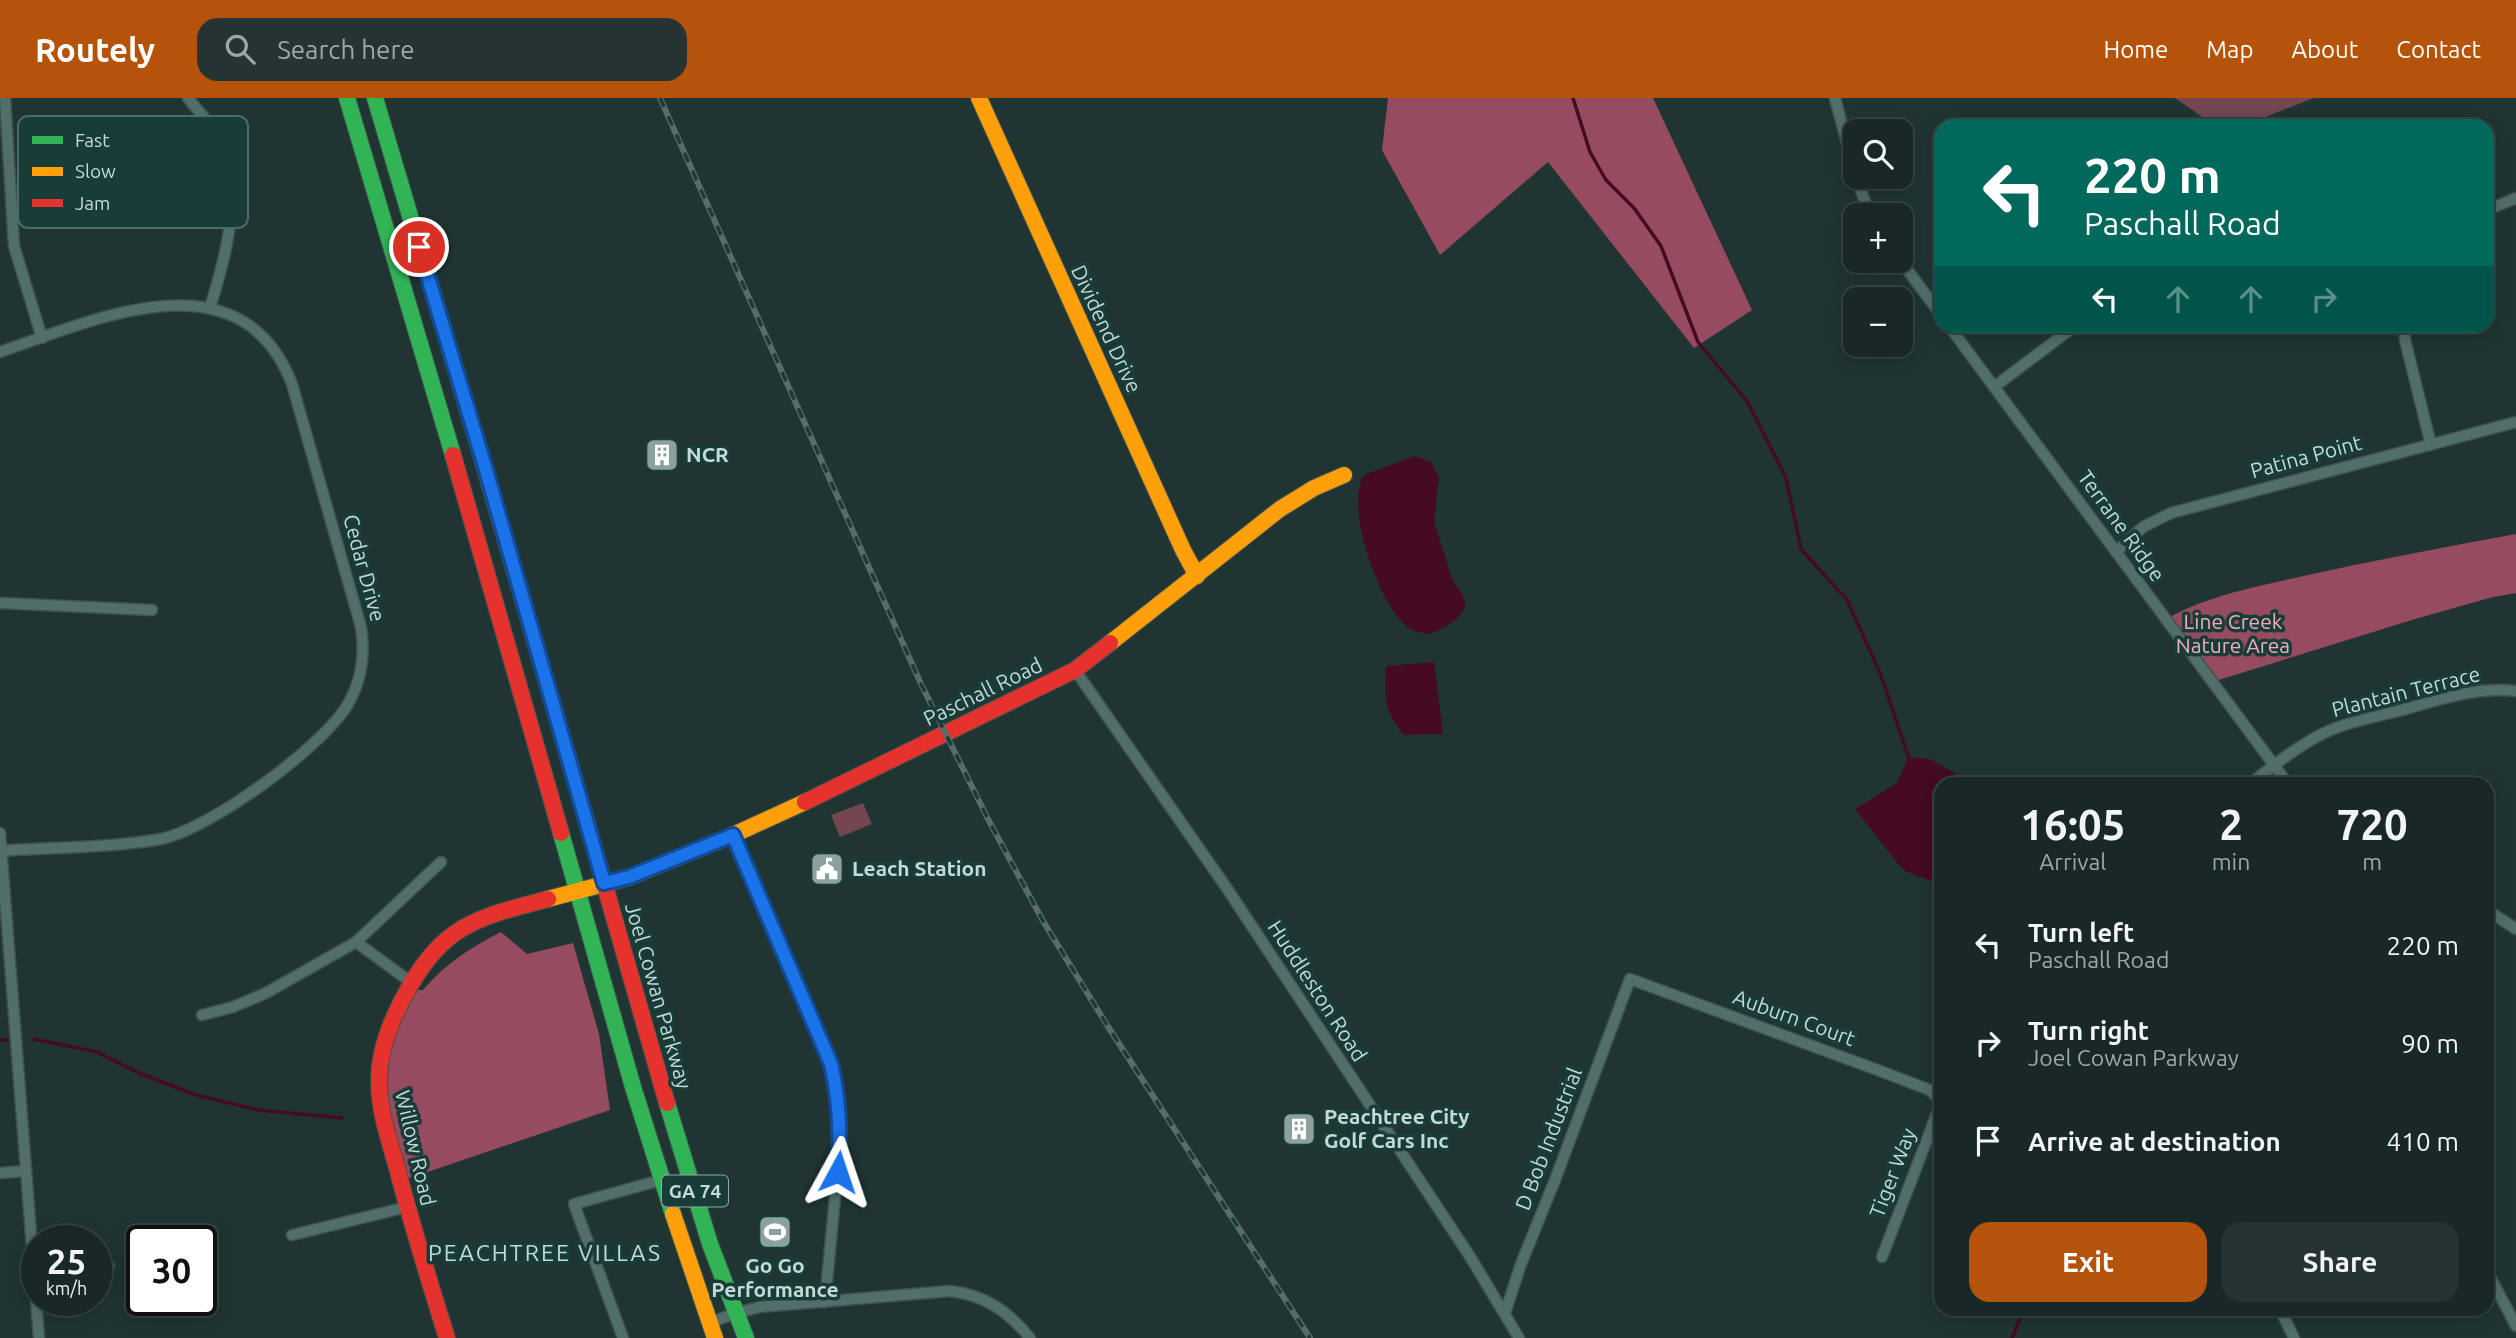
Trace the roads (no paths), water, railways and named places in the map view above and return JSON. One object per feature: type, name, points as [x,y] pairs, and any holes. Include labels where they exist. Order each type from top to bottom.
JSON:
[{"type":"main road","name":"GA 74","points":[[346,98],[460,477],[661,1180],[712,1330]]},
{"type":"main road","name":"Joel Cowan Parkway","points":[[375,98],[486,470],[710,1244],[746,1338]]},
{"type":"main road","name":"Dividend Drive","points":[[979,98],[1197,576]]},
{"type":"main road","name":"Paschall Road","points":[[604,883],[629,877],[733,835],[1075,670],[1280,509],[1314,488],[1344,475]]},
{"type":"main road","name":"Willow Road","points":[[447,1338],[382,1113],[379,1082],[382,1050],[412,983],[424,962],[443,943],[471,923],[489,915],[604,883]]},
{"type":"street","points":[[5,98],[14,246],[42,338]]},
{"type":"street","points":[[188,98],[203,116]]},
{"type":"street","points":[[1835,98],[1843,129]]},
{"type":"street","points":[[2494,207],[2516,198]]},
{"type":"street","points":[[210,308],[224,260],[230,228]]},
{"type":"street","points":[[1910,273],[1934,306]]},
{"type":"street","name":"Cedar Drive","points":[[0,352],[100,319],[152,307],[184,304],[210,308],[254,328],[267,339],[286,368],[309,441],[364,646],[356,688],[336,721],[264,783],[212,819],[162,838],[1,851]]},
{"type":"street","name":"Terrane Ridge","points":[[1954,333],[2282,777]]},
{"type":"street","points":[[1994,387],[2066,333]]},
{"type":"street","points":[[2404,333],[2431,445]]},
{"type":"street","name":"Patina Point","points":[[2116,552],[2143,527],[2171,513],[2516,422]]},
{"type":"street","points":[[0,603],[152,610]]},
{"type":"street","name":"Huddleston Road","points":[[1075,670],[1226,887],[1519,1338]]},
{"type":"street","name":"Plantain Terrace","points":[[2259,777],[2299,747],[2345,724],[2450,697],[2485,691],[2516,691]]},
{"type":"street","points":[[0,833],[4,951],[14,997],[31,1225]]},
{"type":"street","points":[[733,835],[831,1064],[837,1090],[841,1135],[825,1302]]},
{"type":"street","points":[[202,1015],[233,1007],[266,993],[356,943],[441,862]]},
{"type":"street","points":[[2494,915],[2516,929]]},
{"type":"street","points":[[356,943],[412,983]]},
{"type":"street","name":"D Bob Industrial","points":[[1505,1313],[1521,1264],[1630,979]]},
{"type":"street","name":"Auburn Court","points":[[1630,979],[1875,1069],[1930,1090],[1934,1094]]},
{"type":"street","name":"Tiger Way","points":[[1882,1257],[1934,1120]]},
{"type":"street","points":[[0,1173],[25,1171]]},
{"type":"street","points":[[623,1338],[574,1204],[661,1180]]},
{"type":"street","points":[[292,1235],[407,1207]]},
{"type":"street","points":[[2494,1284],[2516,1326]]},
{"type":"street","points":[[712,1330],[736,1312],[753,1308],[950,1290],[964,1292],[998,1306],[1030,1338]]},
{"type":"street","points":[[37,1316],[38,1338]]},
{"type":"street","points":[[2283,1316],[2294,1338]]},
{"type":"waterway","points":[[1573,98],[1590,152],[1606,180],[1634,208],[1661,246],[1698,342],[1747,401],[1786,478],[1801,549],[1847,600],[1880,673],[1909,758]]},
{"type":"waterway","points":[[34,1039],[97,1052],[139,1073],[196,1095],[258,1110],[342,1118]]},
{"type":"waterway","points":[[0,1040],[8,1040]]},
{"type":"waterway","points":[[2012,1338],[2021,1316]]},
{"type":"railway","points":[[660,98],[921,684],[989,821],[1043,921],[1107,1025],[1310,1338]]},
{"type":"place","name":"NCR","points":[[662,455]]},
{"type":"place","name":"Leach Station","points":[[827,869]]},
{"type":"place","name":"Peachtree City Golf Cars Inc","points":[[1299,1129]]},
{"type":"place","name":"Go Go Performance","points":[[775,1232]]},
{"type":"district","name":"PEACHTREE VILLAS","points":[[545,1253]]},
{"type":"park label","name":"Line Creek Nature Area","points":[[2233,634]]}]
